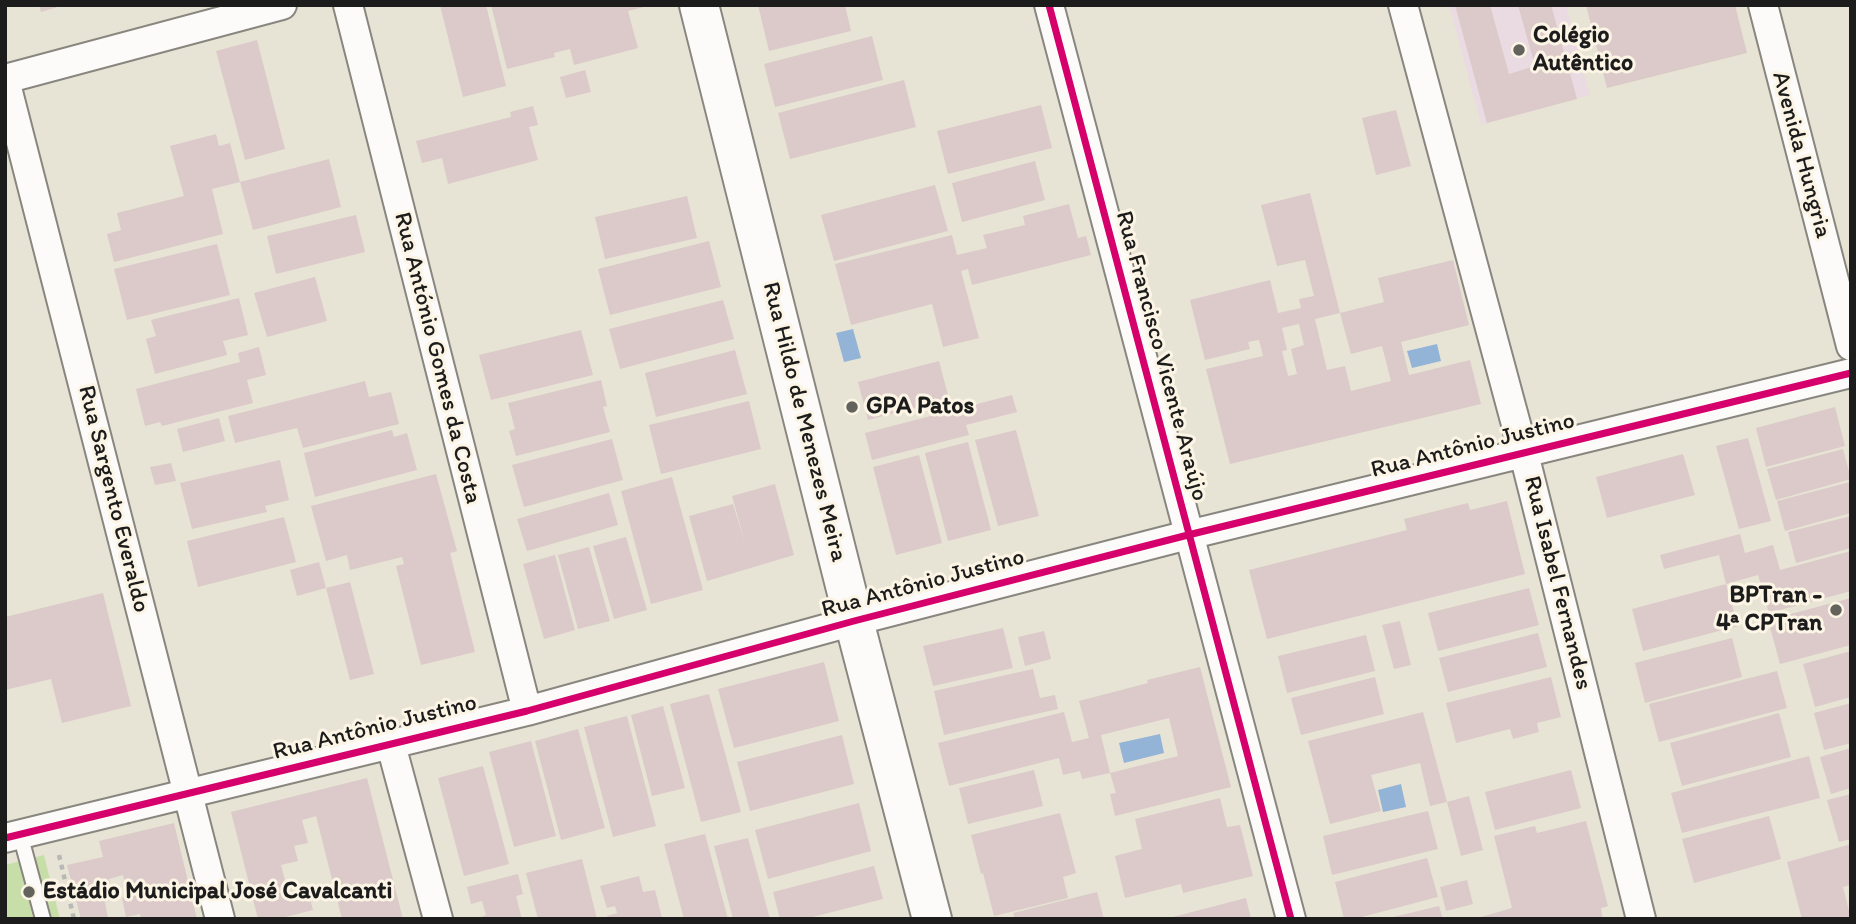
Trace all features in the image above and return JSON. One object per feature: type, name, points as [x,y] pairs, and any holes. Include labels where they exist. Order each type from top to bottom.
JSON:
[{"type":"street","points":[[5,80],[282,5]]},
{"type":"street","name":"Rua António Gomes da Costa","points":[[348,5],[527,711]]},
{"type":"street","name":"Rua Hildo de Menezes Meira","points":[[699,5],[932,919]]},
{"type":"street","name":"Rua Francisco Vicente Araújo","points":[[1049,5],[1291,919]]},
{"type":"street","name":"Rua Isabel Fernandes","points":[[1403,5],[1524,454],[1640,919]]},
{"type":"street","name":"Avenida Hungria","points":[[1763,5],[1851,346]]},
{"type":"street","name":"Rua Sargento Everaldo","points":[[5,80],[220,919]]},
{"type":"street","name":"Rua Antônio Justino","points":[[12,836],[527,711],[854,621],[1188,535],[1851,373]]},
{"type":"street","points":[[391,745],[438,919]]},
{"type":"lane","points":[[12,836],[43,919]]},
{"type":"path","points":[[52,826],[74,919]]},
{"type":"shaded area","name":"Colégio Autêntico","points":[[1449,5],[1566,5],[1590,95],[1481,125]]},
{"type":"green space","name":"Estádio Municipal José Cavalcanti","points":[[44,855],[60,919],[5,919],[5,865]]},
{"type":"water","points":[[853,329],[861,358],[844,362],[836,333]]},
{"type":"water","points":[[1437,344],[1441,361],[1412,368],[1407,351]]},
{"type":"water","points":[[1160,734],[1164,753],[1124,763],[1119,743]]},
{"type":"water","points":[[1401,784],[1406,807],[1383,812],[1378,790]]},
{"type":"building","points":[[39,5],[61,5],[61,6],[41,12]]},
{"type":"building","points":[[440,5],[486,5],[506,86],[463,97]]},
{"type":"building","points":[[491,5],[648,6],[628,11],[638,48],[574,65],[570,49],[554,53],[555,57],[507,69]]},
{"type":"building","points":[[758,5],[845,5],[851,31],[769,51]]},
{"type":"building","name":"Colégio Autêntico","points":[[1455,5],[1490,5],[1509,74],[1535,66],[1518,5],[1551,5],[1577,99],[1487,123]]},
{"type":"building","points":[[1586,5],[1735,5],[1747,53],[1607,88]]},
{"type":"building","points":[[872,36],[883,80],[775,107],[764,64]]},
{"type":"building","points":[[257,40],[285,149],[245,160],[216,51]]},
{"type":"building","points":[[585,70],[591,92],[566,98],[560,77]]},
{"type":"building","points":[[904,80],[916,127],[790,159],[778,113]]},
{"type":"building","points":[[1041,105],[1052,148],[948,174],[937,131]]},
{"type":"building","points":[[533,106],[538,125],[529,127],[538,160],[448,184],[442,158],[422,163],[416,141],[511,117],[510,112]]},
{"type":"building","points":[[1396,110],[1411,166],[1376,175],[1362,118]]},
{"type":"building","points":[[216,134],[219,146],[230,143],[240,182],[212,189],[223,234],[114,262],[107,234],[121,230],[117,213],[184,196],[170,146]]},
{"type":"building","points":[[329,159],[341,207],[253,230],[240,182]]},
{"type":"building","points":[[1035,161],[1045,200],[962,222],[952,183]]},
{"type":"building","points":[[935,185],[948,231],[834,261],[821,215]]},
{"type":"building","points":[[1310,193],[1340,313],[1384,302],[1378,278],[1453,260],[1469,325],[1401,342],[1409,375],[1470,360],[1481,404],[1230,464],[1206,369],[1263,356],[1259,340],[1248,342],[1250,349],[1205,360],[1190,300],[1270,280],[1278,313],[1301,308],[1299,299],[1314,296],[1305,260],[1277,266],[1261,205]],"holes":[[[1340,313],[1351,354],[1382,346],[1391,381],[1351,391],[1345,366],[1327,370],[1315,319]],[[1299,324],[1304,345],[1291,349],[1297,374],[1288,376],[1282,351],[1287,350],[1282,328]]]},
{"type":"building","points":[[687,196],[697,238],[605,259],[595,217]]},
{"type":"building","points":[[1069,204],[1078,238],[1086,236],[1091,255],[972,285],[968,269],[961,271],[979,338],[943,347],[932,304],[851,325],[835,264],[952,235],[957,255],[987,248],[983,235],[1025,225],[1023,216]]},
{"type":"building","points":[[356,215],[365,252],[276,274],[267,236]]},
{"type":"building","points":[[709,241],[721,287],[610,315],[598,269]]},
{"type":"building","points":[[217,244],[230,295],[127,320],[114,269]]},
{"type":"building","points":[[315,277],[327,321],[267,337],[254,293]]},
{"type":"building","points":[[239,298],[248,335],[223,341],[227,355],[155,374],[146,339],[156,336],[151,320]]},
{"type":"building","points":[[723,300],[734,339],[620,369],[609,329]]},
{"type":"building","points":[[581,330],[593,375],[491,400],[479,355]]},
{"type":"building","points":[[259,347],[266,375],[247,380],[253,403],[162,426],[160,422],[145,426],[136,389],[240,362],[238,353]]},
{"type":"building","points":[[735,350],[747,394],[656,417],[645,373]]},
{"type":"building","points":[[939,361],[949,399],[868,420],[858,382]]},
{"type":"building","points":[[601,380],[607,406],[603,407],[610,432],[516,456],[509,431],[515,429],[508,403]]},
{"type":"building","points":[[365,381],[369,397],[391,392],[399,424],[303,448],[297,428],[235,443],[228,416]]},
{"type":"building","points":[[1012,395],[1017,412],[966,425],[969,435],[872,460],[865,433]]},
{"type":"building","points":[[749,401],[761,449],[661,474],[649,425]]},
{"type":"building","points":[[1835,407],[1845,446],[1766,467],[1756,428]]},
{"type":"building","points":[[219,418],[225,441],[183,452],[177,429]]},
{"type":"building","points":[[392,430],[394,437],[407,433],[417,470],[315,497],[304,453]]},
{"type":"building","points":[[1016,430],[1039,516],[998,526],[975,440]]},
{"type":"building","points":[[1748,438],[1771,521],[1739,529],[1716,446]]},
{"type":"building","points":[[612,439],[623,480],[524,507],[512,465]]},
{"type":"building","points":[[968,442],[991,530],[948,541],[925,453]]},
{"type":"building","points":[[1843,449],[1851,479],[1776,500],[1767,469]]},
{"type":"building","points":[[1683,454],[1695,495],[1607,518],[1596,477]]},
{"type":"building","points":[[919,455],[942,543],[896,555],[873,467]]},
{"type":"building","points":[[280,460],[289,500],[265,506],[267,512],[192,529],[180,483]]},
{"type":"building","points":[[171,463],[176,481],[155,485],[150,467]]},
{"type":"building","points":[[436,474],[457,551],[450,553],[475,652],[421,665],[396,566],[404,564],[402,557],[350,570],[347,555],[326,561],[311,506]]},
{"type":"building","points":[[672,477],[703,590],[651,604],[621,491]]},
{"type":"building","points":[[1850,482],[1851,513],[1785,531],[1777,501]]},
{"type":"building","points":[[775,484],[794,555],[707,581],[689,516],[733,504],[745,543],[732,496]]},
{"type":"building","points":[[609,493],[618,525],[527,551],[517,519]]},
{"type":"building","points":[[1507,501],[1525,574],[1267,639],[1249,570],[1407,530],[1404,519],[1468,503],[1470,510]]},
{"type":"building","points":[[1851,516],[1851,548],[1796,563],[1788,532]]},
{"type":"building","points":[[284,517],[296,562],[198,587],[187,541]]},
{"type":"building","points":[[1740,534],[1745,553],[1773,545],[1780,570],[1851,551],[1851,591],[1769,613],[1758,575],[1726,584],[1719,555],[1664,569],[1660,555]]},
{"type":"building","points":[[626,537],[647,610],[614,619],[593,546]]},
{"type":"building","points":[[589,547],[610,621],[578,629],[558,555]]},
{"type":"building","points":[[555,555],[575,630],[544,639],[523,564]]},
{"type":"building","points":[[319,562],[326,588],[297,596],[290,570]]},
{"type":"building","points":[[350,582],[374,674],[350,680],[326,588]]},
{"type":"building","points":[[1726,584],[1738,626],[1643,651],[1632,609]]},
{"type":"building","points":[[1529,588],[1539,625],[1438,651],[1428,613]]},
{"type":"building","points":[[103,593],[131,706],[62,723],[51,679],[5,690],[5,617]]},
{"type":"building","points":[[1851,598],[1851,645],[1780,664],[1768,620]]},
{"type":"building","points":[[1400,621],[1411,665],[1394,669],[1382,625]]},
{"type":"building","points":[[1003,628],[1013,668],[933,686],[923,646]]},
{"type":"building","points":[[1044,631],[1051,659],[1025,666],[1018,637]]},
{"type":"building","points":[[1538,633],[1547,667],[1448,692],[1439,658]]},
{"type":"building","points":[[1366,635],[1375,671],[1287,693],[1278,656]]},
{"type":"building","points":[[1732,638],[1742,677],[1645,703],[1635,663]]},
{"type":"building","points":[[1851,651],[1851,697],[1815,707],[1803,664]]},
{"type":"building","points":[[824,662],[839,721],[734,748],[718,689]]},
{"type":"building","points":[[1200,667],[1231,787],[1115,816],[1110,794],[1116,793],[1110,773],[1082,779],[1080,771],[1063,775],[1059,758],[949,786],[938,743],[1064,712],[1072,742],[1089,738],[1079,701]],"holes":[[[1169,718],[1178,756],[1110,773],[1101,735]]]},
{"type":"building","points":[[1033,669],[1040,698],[1055,695],[1058,709],[944,735],[934,691]]},
{"type":"building","points":[[1777,671],[1787,708],[1659,742],[1649,704]]},
{"type":"building","points":[[1375,677],[1384,714],[1301,735],[1291,698]]},
{"type":"building","points":[[1551,677],[1561,717],[1537,723],[1539,732],[1513,739],[1510,729],[1456,743],[1446,703]]},
{"type":"building","points":[[709,694],[741,812],[701,822],[670,704]]},
{"type":"building","points":[[1851,703],[1851,743],[1824,750],[1814,713]]},
{"type":"building","points":[[663,706],[685,788],[652,796],[631,715]]},
{"type":"building","points":[[1423,712],[1447,802],[1430,806],[1420,763],[1371,775],[1381,811],[1330,824],[1308,741]]},
{"type":"building","points":[[1779,713],[1791,757],[1682,786],[1670,743]]},
{"type":"building","points":[[627,716],[656,826],[613,837],[584,727]]},
{"type":"building","points":[[578,729],[605,828],[561,840],[535,741]]},
{"type":"building","points":[[842,735],[854,784],[750,811],[737,762]]},
{"type":"building","points":[[531,741],[556,836],[514,847],[489,752]]},
{"type":"building","points":[[1851,748],[1851,788],[1831,794],[1820,757]]},
{"type":"building","points":[[1809,756],[1820,798],[1682,833],[1671,793]]},
{"type":"building","points":[[483,766],[509,864],[464,876],[438,778]]},
{"type":"building","points":[[1034,770],[1043,806],[968,824],[959,788]]},
{"type":"building","points":[[1571,770],[1581,808],[1495,830],[1485,792]]},
{"type":"building","points":[[367,778],[403,919],[342,919],[316,816],[302,820],[308,843],[294,846],[298,861],[281,865],[289,896],[308,891],[313,910],[278,919],[258,919],[231,812]]},
{"type":"building","points":[[1851,794],[1851,839],[1839,842],[1827,800]]},
{"type":"building","points":[[1469,796],[1483,850],[1461,856],[1447,802]]},
{"type":"building","points":[[1220,798],[1227,827],[1240,825],[1253,876],[1183,893],[1181,884],[1125,898],[1115,856],[1142,849],[1135,819]]},
{"type":"building","points":[[859,803],[871,851],[768,879],[755,830]]},
{"type":"building","points":[[1428,811],[1438,849],[1332,875],[1323,836]]},
{"type":"building","points":[[1060,813],[1076,873],[1063,877],[1068,898],[994,916],[971,835]]},
{"type":"building","points":[[1769,816],[1781,859],[1694,883],[1682,839]]},
{"type":"building","points":[[1586,821],[1608,906],[1601,908],[1603,919],[1474,919],[1512,908],[1494,836],[1535,826],[1537,833]]},
{"type":"building","points":[[174,823],[197,919],[141,919],[140,914],[126,917],[122,898],[128,896],[123,875],[109,879],[114,899],[105,902],[108,919],[81,919],[67,865],[103,857],[99,841]]},
{"type":"building","points":[[705,834],[728,919],[684,919],[664,844]]},
{"type":"building","points":[[748,838],[770,919],[733,919],[714,846]]},
{"type":"building","points":[[1851,844],[1851,885],[1843,887],[1851,919],[1802,919],[1787,862]]},
{"type":"building","points":[[1427,858],[1438,897],[1354,919],[1344,919],[1335,882]]},
{"type":"building","points":[[582,859],[597,919],[538,919],[526,873]]},
{"type":"building","points":[[874,866],[883,899],[805,919],[780,919],[773,892]]},
{"type":"building","points":[[518,874],[523,894],[516,896],[522,919],[477,919],[486,915],[482,901],[471,904],[467,887]]},
{"type":"building","points":[[639,876],[643,892],[655,890],[662,918],[608,919],[607,916],[617,913],[615,906],[607,908],[600,886]]},
{"type":"building","points":[[1467,880],[1473,904],[1446,911],[1440,887]]},
{"type":"building","points":[[1097,892],[1104,919],[1015,919],[1013,913]]},
{"type":"building","points":[[1246,898],[1251,919],[1169,918]]},
{"type":"building","points":[[1439,906],[1443,919],[1389,919],[1389,918]]},
{"type":"cycle path","points":[[1049,5],[1291,919]]},
{"type":"cycle path","points":[[5,838],[527,711],[854,621],[1188,535],[1851,373]]},
{"type":"place","name":"Colégio Autêntico","points":[[1519,50]]},
{"type":"place","name":"GPA Patos","points":[[852,407]]},
{"type":"place","name":"BPTran - 4ª CPTran","points":[[1836,610]]},
{"type":"place","name":"Estádio Municipal José Cavalcanti","points":[[29,892]]}]
